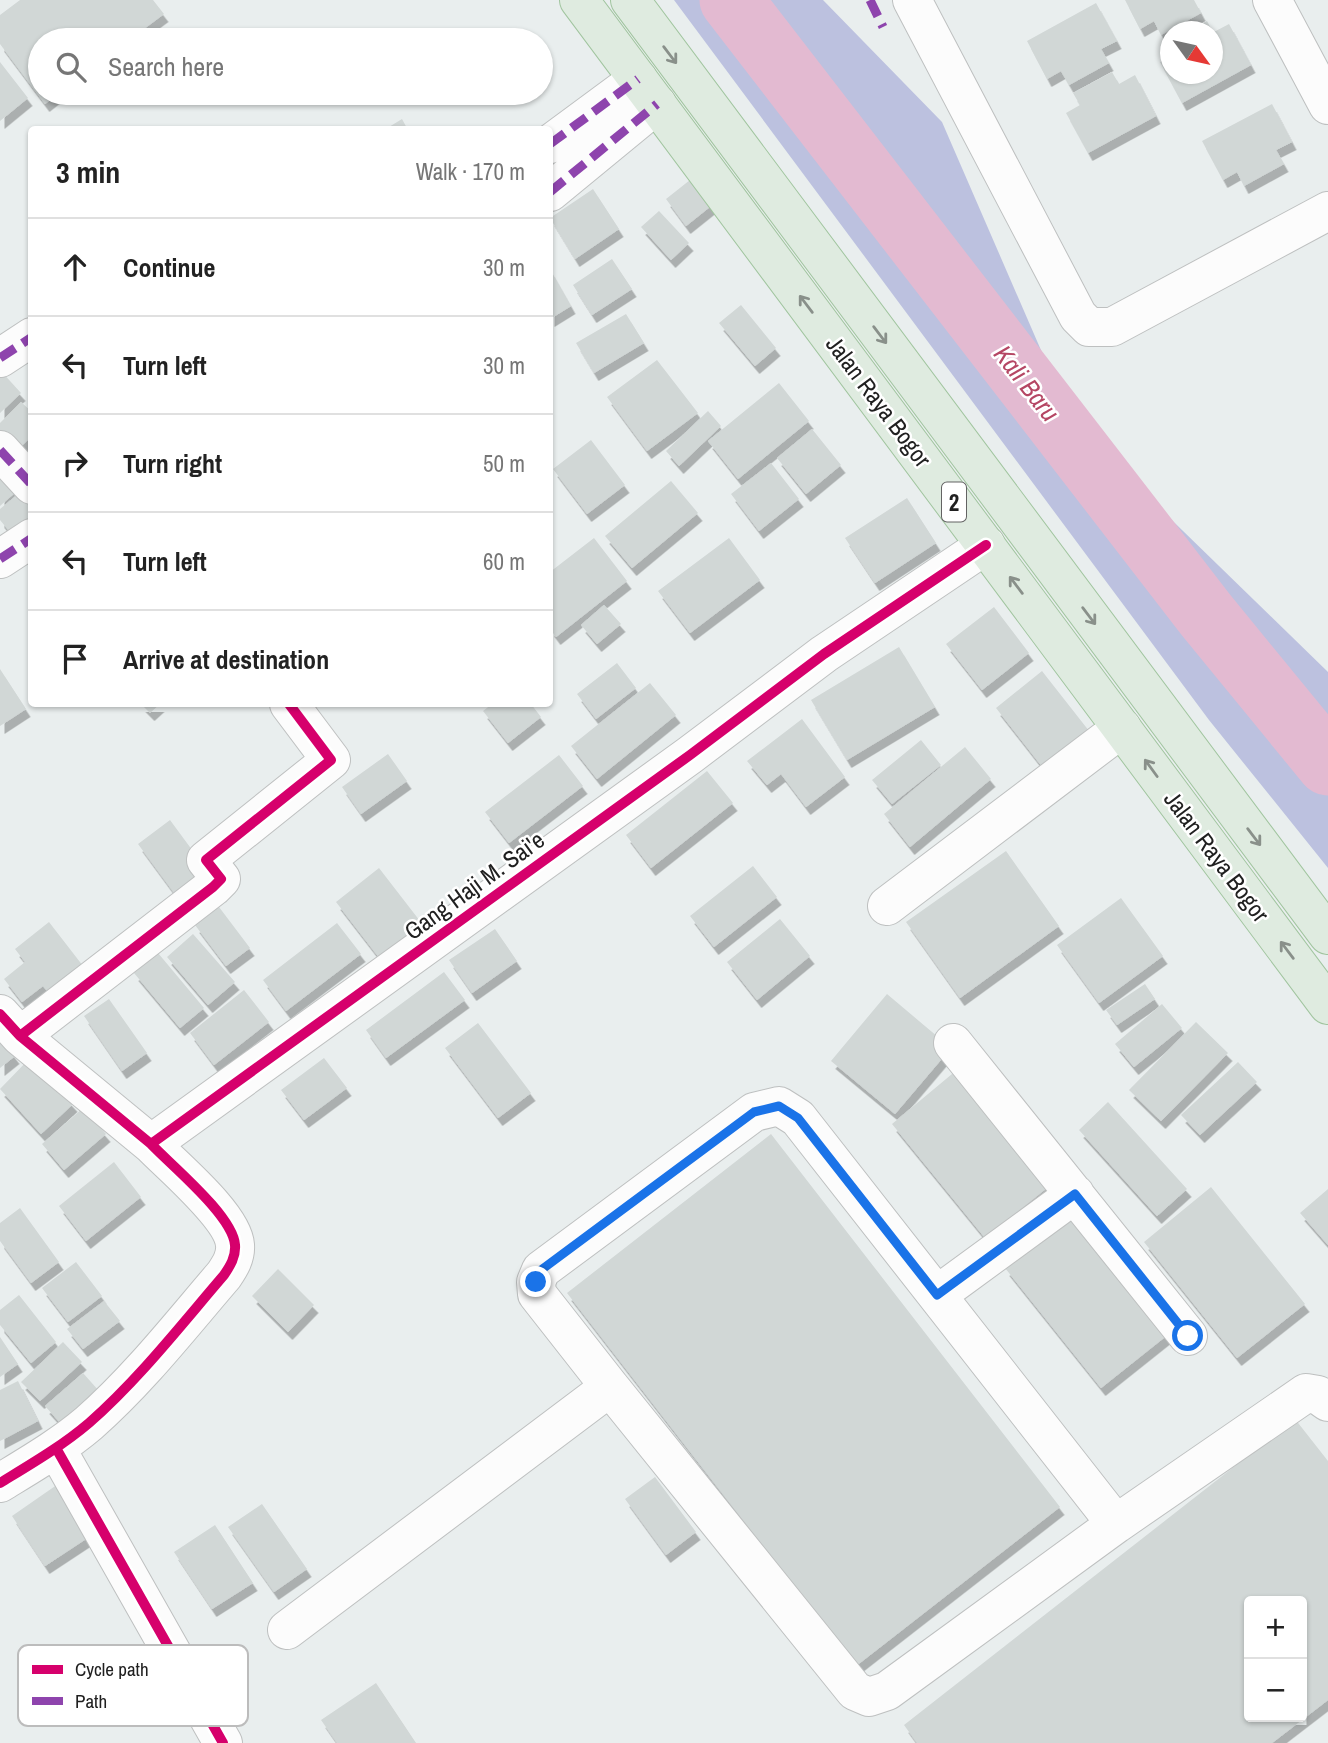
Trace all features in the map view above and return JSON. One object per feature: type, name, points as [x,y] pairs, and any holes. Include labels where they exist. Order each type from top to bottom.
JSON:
[{"type":"highway","name":"Jalan Raya Bogor","points":[[579,0],[1185,814],[1326,999]]},
{"type":"highway","name":"Jalan Raya Bogor","points":[[630,0],[1328,935]]},
{"type":"highway","points":[[1185,814],[1219,790]]},
{"type":"street","points":[[912,0],[1077,316],[1089,327],[1112,327],[1328,211]]},
{"type":"street","points":[[1272,0],[1328,105]]},
{"type":"street","points":[[553,142],[647,92]]},
{"type":"street","points":[[553,189],[647,92]]},
{"type":"street","points":[[0,358],[28,340]]},
{"type":"street","points":[[0,450],[28,481]]},
{"type":"street","points":[[0,559],[28,541]]},
{"type":"street","name":"Gang Haji M. Sai'e","points":[[151,1144],[678,763],[824,654],[986,545]]},
{"type":"street","points":[[0,1483],[56,1448],[90,1422],[147,1364],[224,1275],[233,1259],[236,1246],[223,1218],[151,1144],[10,1025],[213,887],[221,879],[206,860],[331,760],[291,707]]},
{"type":"street","points":[[887,906],[1122,728]]},
{"type":"street","points":[[953,1043],[1188,1336]]},
{"type":"street","points":[[1116,1524],[798,1118],[779,1106],[754,1112],[541,1270],[536,1282],[537,1294],[855,1691],[869,1697],[887,1691],[1116,1524],[1306,1393],[1318,1395],[1328,1402]]},
{"type":"street","points":[[937,1295],[1075,1194]]},
{"type":"street","points":[[287,1630],[610,1387]]},
{"type":"street","points":[[56,1448],[168,1645]]},
{"type":"street","points":[[213,1726],[223,1743]]},
{"type":"shaded area","points":[[674,0],[823,0],[942,122],[1073,424],[1328,672],[1328,868],[1209,720]]},
{"type":"building","points":[[20,0],[153,0],[164,14],[145,28],[28,28],[28,81],[0,44],[0,15]]},
{"type":"building","points":[[1125,0],[1194,0],[1201,13],[1186,21],[1160,21],[1160,33],[1154,21],[1140,29]]},
{"type":"building","points":[[1096,3],[1117,41],[1101,49],[1109,63],[1069,85],[1061,71],[1047,79],[1027,41]]},
{"type":"building","points":[[1229,24],[1251,65],[1223,80],[1223,27]]},
{"type":"building","points":[[0,62],[28,98],[0,121]]},
{"type":"building","points":[[1112,72],[1119,84],[1135,75],[1156,116],[1088,153],[1066,113],[1080,105],[1073,93]]},
{"type":"building","points":[[1172,84],[1216,84],[1182,103]]},
{"type":"building","points":[[1272,104],[1292,142],[1276,150],[1284,164],[1244,186],[1237,172],[1223,180],[1202,141]]},
{"type":"building","points":[[402,119],[406,126],[391,126]]},
{"type":"building","points":[[690,180],[711,206],[686,226],[666,199]]},
{"type":"building","points":[[593,189],[619,229],[575,259],[553,223],[553,216]]},
{"type":"building","points":[[659,211],[689,243],[671,260],[641,227]]},
{"type":"building","points":[[612,259],[632,289],[592,315],[573,285]]},
{"type":"building","points":[[553,274],[571,306],[553,317]]},
{"type":"building","points":[[741,305],[776,348],[755,366],[719,323]]},
{"type":"building","points":[[626,314],[644,343],[594,373],[576,343]]},
{"type":"building","points":[[657,360],[698,413],[647,451],[607,397]]},
{"type":"building","points":[[0,370],[21,393],[0,413]]},
{"type":"building","points":[[779,383],[809,421],[738,479],[708,441]]},
{"type":"building","points":[[21,402],[28,408],[28,440],[14,453],[0,439],[0,423]]},
{"type":"building","points":[[708,411],[721,426],[679,466],[666,451]]},
{"type":"building","points":[[812,429],[841,465],[806,494],[777,458]]},
{"type":"building","points":[[591,440],[625,485],[587,514],[553,469]]},
{"type":"building","points":[[771,463],[799,499],[759,531],[731,494]]},
{"type":"building","points":[[0,470],[27,482],[0,506]]},
{"type":"building","points":[[671,481],[698,513],[632,568],[605,536]]},
{"type":"building","points":[[28,486],[28,536],[19,543],[0,520],[0,509]]},
{"type":"building","points":[[907,498],[936,543],[875,583],[845,538]]},
{"type":"building","points":[[594,538],[627,581],[556,637],[553,633],[553,570]]},
{"type":"building","points":[[729,538],[760,580],[690,633],[658,591]]},
{"type":"building","points":[[604,605],[621,624],[597,644],[581,625]]},
{"type":"building","points":[[994,607],[1029,653],[982,690],[946,644]]},
{"type":"building","points":[[899,647],[935,707],[847,760],[811,700]]},
{"type":"building","points":[[617,663],[636,688],[596,719],[577,694]]},
{"type":"building","points":[[0,669],[26,709],[0,726]]},
{"type":"building","points":[[1042,671],[1093,736],[1047,773],[996,708]]},
{"type":"building","points":[[650,683],[676,715],[597,779],[571,746]]},
{"type":"building","points":[[144,707],[157,707],[150,713]]},
{"type":"building","points":[[488,707],[533,707],[541,717],[508,743],[483,711]]},
{"type":"building","points":[[802,719],[845,777],[806,807],[781,774],[767,785],[747,761]]},
{"type":"building","points":[[921,740],[941,765],[892,804],[872,780]]},
{"type":"building","points":[[965,747],[991,779],[910,847],[884,814]]},
{"type":"building","points":[[388,754],[407,781],[361,814],[342,787]]},
{"type":"building","points":[[559,755],[583,786],[509,843],[485,812]]},
{"type":"building","points":[[707,771],[733,803],[651,868],[626,835]]},
{"type":"building","points":[[170,820],[212,877],[180,901],[138,844]]},
{"type":"building","points":[[1006,851],[1059,926],[960,998],[906,922]]},
{"type":"building","points":[[753,866],[777,897],[714,947],[690,916]]},
{"type":"building","points":[[379,868],[430,934],[387,968],[336,902]]},
{"type":"building","points":[[1121,898],[1163,956],[1099,1003],[1057,945]]},
{"type":"building","points":[[219,907],[250,948],[226,966],[195,925]]},
{"type":"building","points":[[780,919],[810,956],[757,1000],[727,962]]},
{"type":"building","points":[[49,922],[90,975],[56,1002],[43,986],[22,1002],[4,979],[25,962],[15,949]]},
{"type":"building","points":[[337,923],[361,954],[286,1011],[263,980]]},
{"type":"building","points":[[495,929],[517,961],[472,993],[449,960]]},
{"type":"building","points":[[193,934],[235,982],[208,1005],[167,957]]},
{"type":"building","points":[[158,953],[204,1008],[180,1028],[134,973]]},
{"type":"building","points":[[444,972],[465,1000],[386,1058],[366,1030]]},
{"type":"building","points":[[1145,984],[1155,999],[1117,1025],[1106,1010]]},
{"type":"building","points":[[244,990],[269,1022],[214,1065],[190,1033]]},
{"type":"building","points":[[887,994],[951,1048],[895,1114],[831,1061]]},
{"type":"building","points":[[109,999],[147,1053],[122,1071],[84,1016]]},
{"type":"building","points":[[1162,1004],[1182,1028],[1134,1067],[1115,1044]]},
{"type":"building","points":[[1196,1022],[1228,1053],[1161,1121],[1129,1090]]},
{"type":"building","points":[[478,1023],[531,1093],[498,1118],[445,1048]]},
{"type":"building","points":[[0,1037],[15,1056],[0,1068]]},
{"type":"building","points":[[30,1058],[73,1104],[41,1134],[0,1089]]},
{"type":"building","points":[[324,1058],[347,1088],[304,1120],[281,1090]]},
{"type":"building","points":[[1238,1062],[1257,1082],[1200,1135],[1181,1115]]},
{"type":"building","points":[[964,1064],[1058,1179],[985,1238],[892,1124]]},
{"type":"building","points":[[1108,1102],[1187,1189],[1157,1216],[1079,1130]]},
{"type":"building","points":[[83,1108],[106,1134],[64,1170],[42,1144]]},
{"type":"building","points":[[771,1134],[1060,1507],[856,1666],[567,1293]]},
{"type":"building","points":[[114,1162],[141,1197],[86,1241],[59,1206]]},
{"type":"building","points":[[1211,1187],[1305,1304],[1237,1358],[1144,1242]]},
{"type":"building","points":[[1328,1189],[1328,1245],[1300,1213]]},
{"type":"building","points":[[20,1208],[59,1262],[31,1283],[0,1241],[0,1223]]},
{"type":"building","points":[[1075,1213],[1170,1333],[1101,1388],[1005,1268]]},
{"type":"building","points":[[76,1262],[102,1296],[68,1322],[42,1288]]},
{"type":"building","points":[[278,1269],[314,1305],[288,1332],[252,1296]]},
{"type":"building","points":[[19,1295],[56,1342],[31,1363],[0,1325],[0,1310]]},
{"type":"building","points":[[104,1301],[120,1321],[83,1349],[67,1329]]},
{"type":"building","points":[[0,1337],[18,1364],[0,1377]]},
{"type":"building","points":[[63,1342],[82,1362],[40,1401],[21,1382]]},
{"type":"building","points":[[83,1373],[107,1400],[70,1434],[45,1406]]},
{"type":"building","points":[[18,1381],[38,1421],[0,1441],[0,1390]]},
{"type":"building","points":[[1295,1419],[1328,1461],[1328,1700],[1307,1716],[1307,1596],[1244,1596],[1244,1722],[1299,1722],[1272,1743],[917,1743],[904,1725]]},
{"type":"building","points":[[655,1477],[696,1532],[666,1555],[625,1499]]},
{"type":"building","points":[[61,1482],[95,1533],[45,1566],[12,1516]]},
{"type":"building","points":[[262,1504],[307,1569],[274,1592],[228,1527]]},
{"type":"building","points":[[215,1525],[253,1583],[212,1609],[174,1552]]},
{"type":"building","points":[[376,1683],[416,1743],[337,1743],[321,1720]]},
{"type":"waterway","name":"Kali Baru","points":[[731,0],[1206,615],[1328,764]]},
{"type":"marked path","points":[[870,0],[883,27]]},
{"type":"marked path","points":[[553,142],[638,79]]},
{"type":"marked path","points":[[553,190],[657,104]]},
{"type":"marked path","points":[[0,358],[28,340]]},
{"type":"marked path","points":[[0,450],[28,481]]},
{"type":"marked path","points":[[0,559],[28,541]]},
{"type":"cycle path","points":[[0,1014],[20,1036],[151,1144],[690,755],[824,654],[986,545]]},
{"type":"cycle path","points":[[20,1036],[213,887],[221,879],[206,860],[331,760],[291,707]]},
{"type":"cycle path","points":[[0,1483],[68,1439],[107,1406],[176,1332],[224,1275],[232,1261],[235,1245],[224,1220],[151,1144]]},
{"type":"cycle path","points":[[56,1448],[168,1645]]},
{"type":"cycle path","points":[[213,1726],[223,1743]]},
{"type":"route","points":[[536,1282],[541,1270],[754,1112],[779,1106],[798,1118],[937,1295],[1075,1194],[1188,1336]]}]
